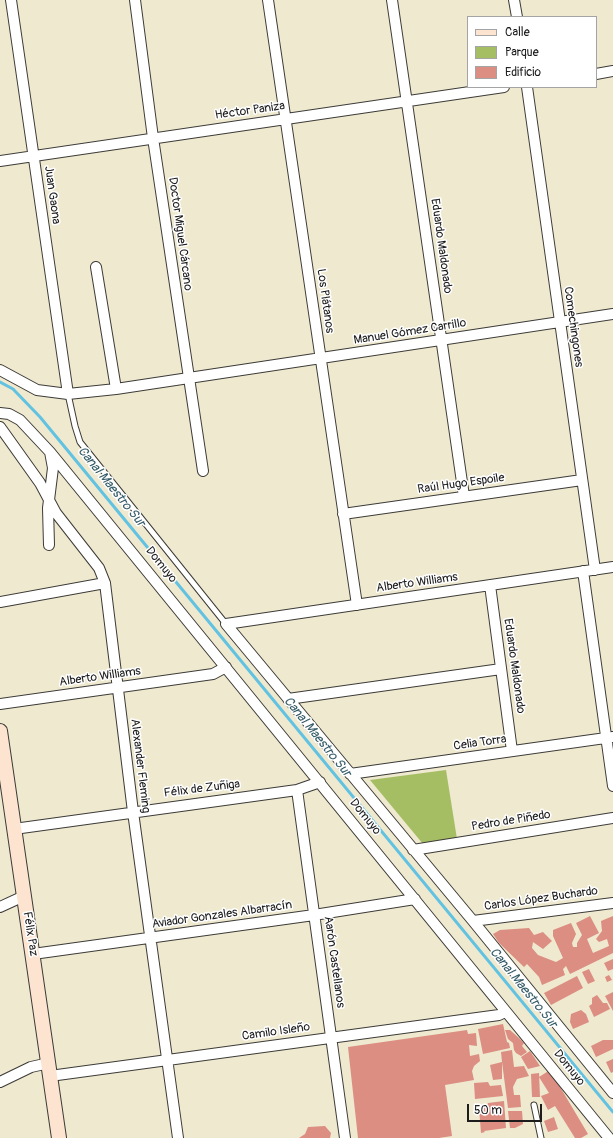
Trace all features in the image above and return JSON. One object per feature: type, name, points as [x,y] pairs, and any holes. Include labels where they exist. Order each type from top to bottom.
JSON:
[{"type":"main road","name":"Félix Paz","points":[[0,731],[59,1138]]},
{"type":"street","name":"Juan Gaona","points":[[11,0],[68,394]]},
{"type":"street","name":"Doctor Miguel Cárcano","points":[[135,0],[153,138],[203,471]]},
{"type":"street","name":"Los Plátanos","points":[[268,0],[284,119],[357,605]]},
{"type":"street","name":"Eduardo Maldonado","points":[[392,0],[464,496]]},
{"type":"street","points":[[514,0],[517,16]]},
{"type":"street","points":[[597,74],[613,71]]},
{"type":"street","name":"Héctor Paniza","points":[[0,161],[497,88]]},
{"type":"street","name":"Comechingones","points":[[527,88],[595,570]]},
{"type":"street","points":[[96,267],[116,389]]},
{"type":"street","name":"Manuel Gómez Carrillo","points":[[0,370],[37,390],[68,394],[116,389],[613,314]]},
{"type":"street","name":"Domuyo","points":[[0,413],[9,414],[20,420],[50,452],[609,1138]]},
{"type":"street","name":"Alexander Fleming","points":[[0,427],[40,483],[56,513],[99,568],[105,583],[133,812],[178,1138]]},
{"type":"street","points":[[49,546],[49,500],[53,468],[50,452]]},
{"type":"street","name":"Raúl Hugo Espoile","points":[[343,514],[582,480]]},
{"type":"street","name":"Alberto Williams","points":[[226,624],[613,567]]},
{"type":"street","points":[[583,571],[610,737],[613,786]]},
{"type":"street","points":[[0,602],[105,583]]},
{"type":"street","name":"Eduardo Maldonado","points":[[490,585],[512,751]]},
{"type":"street","name":"Domuyo","points":[[226,624],[473,921],[613,1093]]},
{"type":"street","name":"Alberto Williams","points":[[0,704],[214,674],[226,667]]},
{"type":"street","points":[[288,699],[501,669]]},
{"type":"street","name":"Celia Torra","points":[[350,774],[610,737]]},
{"type":"street","name":"Félix de Zuñiga","points":[[14,829],[297,790],[320,782]]},
{"type":"street","name":"Aarón Castellanos","points":[[297,790],[345,1138]]},
{"type":"street","name":"Pedro de Piñedo","points":[[413,850],[613,818]]},
{"type":"street","points":[[0,907],[24,896]]},
{"type":"street","name":"Aviador Gonzales Albarracín","points":[[33,954],[314,915],[415,899]]},
{"type":"street","name":"Carlos López Buchardo","points":[[473,921],[613,903]]},
{"type":"street","name":"Camilo Isleño","points":[[0,1082],[31,1067],[50,1069],[168,1060],[331,1037],[499,1016],[505,1012]]},
{"type":"lane","points":[[68,394],[74,426],[80,442],[226,624]]},
{"type":"lane","points":[[534,1105],[541,1138]]},
{"type":"green space","points":[[446,770],[457,839],[423,844],[370,780]]},
{"type":"building","points":[[590,916],[599,933],[587,939],[593,953],[609,946],[607,939],[599,942],[596,939],[602,931],[601,921],[613,916],[613,953],[570,974],[566,966],[563,969],[565,975],[542,985],[539,977],[527,964],[524,967],[499,943],[493,934],[500,930],[529,928],[534,935],[543,932],[552,941],[543,949],[533,942],[532,948],[538,955],[556,962],[563,958],[553,936],[553,930],[571,923],[576,934],[572,943],[573,947],[577,947],[577,943],[582,935],[576,923]]},
{"type":"building","points":[[613,959],[613,969],[608,971],[604,963]]},
{"type":"building","points":[[589,969],[595,981],[588,984],[582,972]]},
{"type":"building","points":[[609,975],[612,980],[607,982],[605,977]]},
{"type":"building","points":[[577,976],[583,988],[551,1005],[544,993]]},
{"type":"building","points":[[613,992],[613,1011],[605,996]]},
{"type":"building","points":[[597,995],[603,1003],[607,1003],[610,1009],[594,1017],[589,1006],[592,1004],[592,998]]},
{"type":"building","points":[[581,1010],[586,1014],[589,1022],[573,1029],[570,1022],[571,1014]]},
{"type":"building","points":[[503,1024],[510,1048],[483,1054],[478,1029]]},
{"type":"building","points":[[467,1030],[468,1034],[476,1033],[477,1046],[469,1045],[470,1056],[479,1054],[480,1061],[474,1066],[472,1071],[474,1080],[445,1085],[452,1136],[439,1138],[358,1138],[348,1047]]},
{"type":"building","points":[[505,1030],[510,1030],[524,1043],[522,1046],[527,1052],[521,1056],[516,1053],[513,1043],[508,1039]]},
{"type":"building","points":[[603,1040],[613,1040],[613,1049],[596,1057],[591,1046]]},
{"type":"building","points":[[512,1050],[514,1067],[524,1066],[529,1076],[517,1079],[513,1087],[514,1095],[520,1095],[521,1107],[508,1108],[501,1052]]},
{"type":"building","points":[[530,1051],[540,1066],[528,1069],[521,1057]]},
{"type":"building","points":[[613,1059],[613,1072],[611,1073],[606,1062]]},
{"type":"building","points":[[502,1062],[502,1079],[493,1080],[490,1065]]},
{"type":"building","points":[[550,1070],[588,1134],[581,1138],[575,1138],[555,1106],[548,1110],[541,1096],[549,1093],[539,1077]]},
{"type":"building","points":[[539,1073],[540,1097],[532,1097],[531,1074]]},
{"type":"building","points":[[488,1082],[490,1086],[501,1085],[503,1096],[475,1099],[474,1083]]},
{"type":"building","points":[[504,1101],[506,1128],[484,1131],[485,1132],[481,1133],[479,1108],[486,1107],[488,1103]]},
{"type":"building","points":[[508,1111],[522,1111],[523,1124],[515,1128],[510,1128]]},
{"type":"building","points":[[554,1117],[558,1129],[548,1132],[544,1121]]},
{"type":"building","points":[[325,1126],[331,1133],[330,1138],[299,1138],[305,1134],[308,1127]]},
{"type":"waterway","name":"Canal Maestro Sur","points":[[0,382],[13,389],[40,417],[613,1112]]}]
